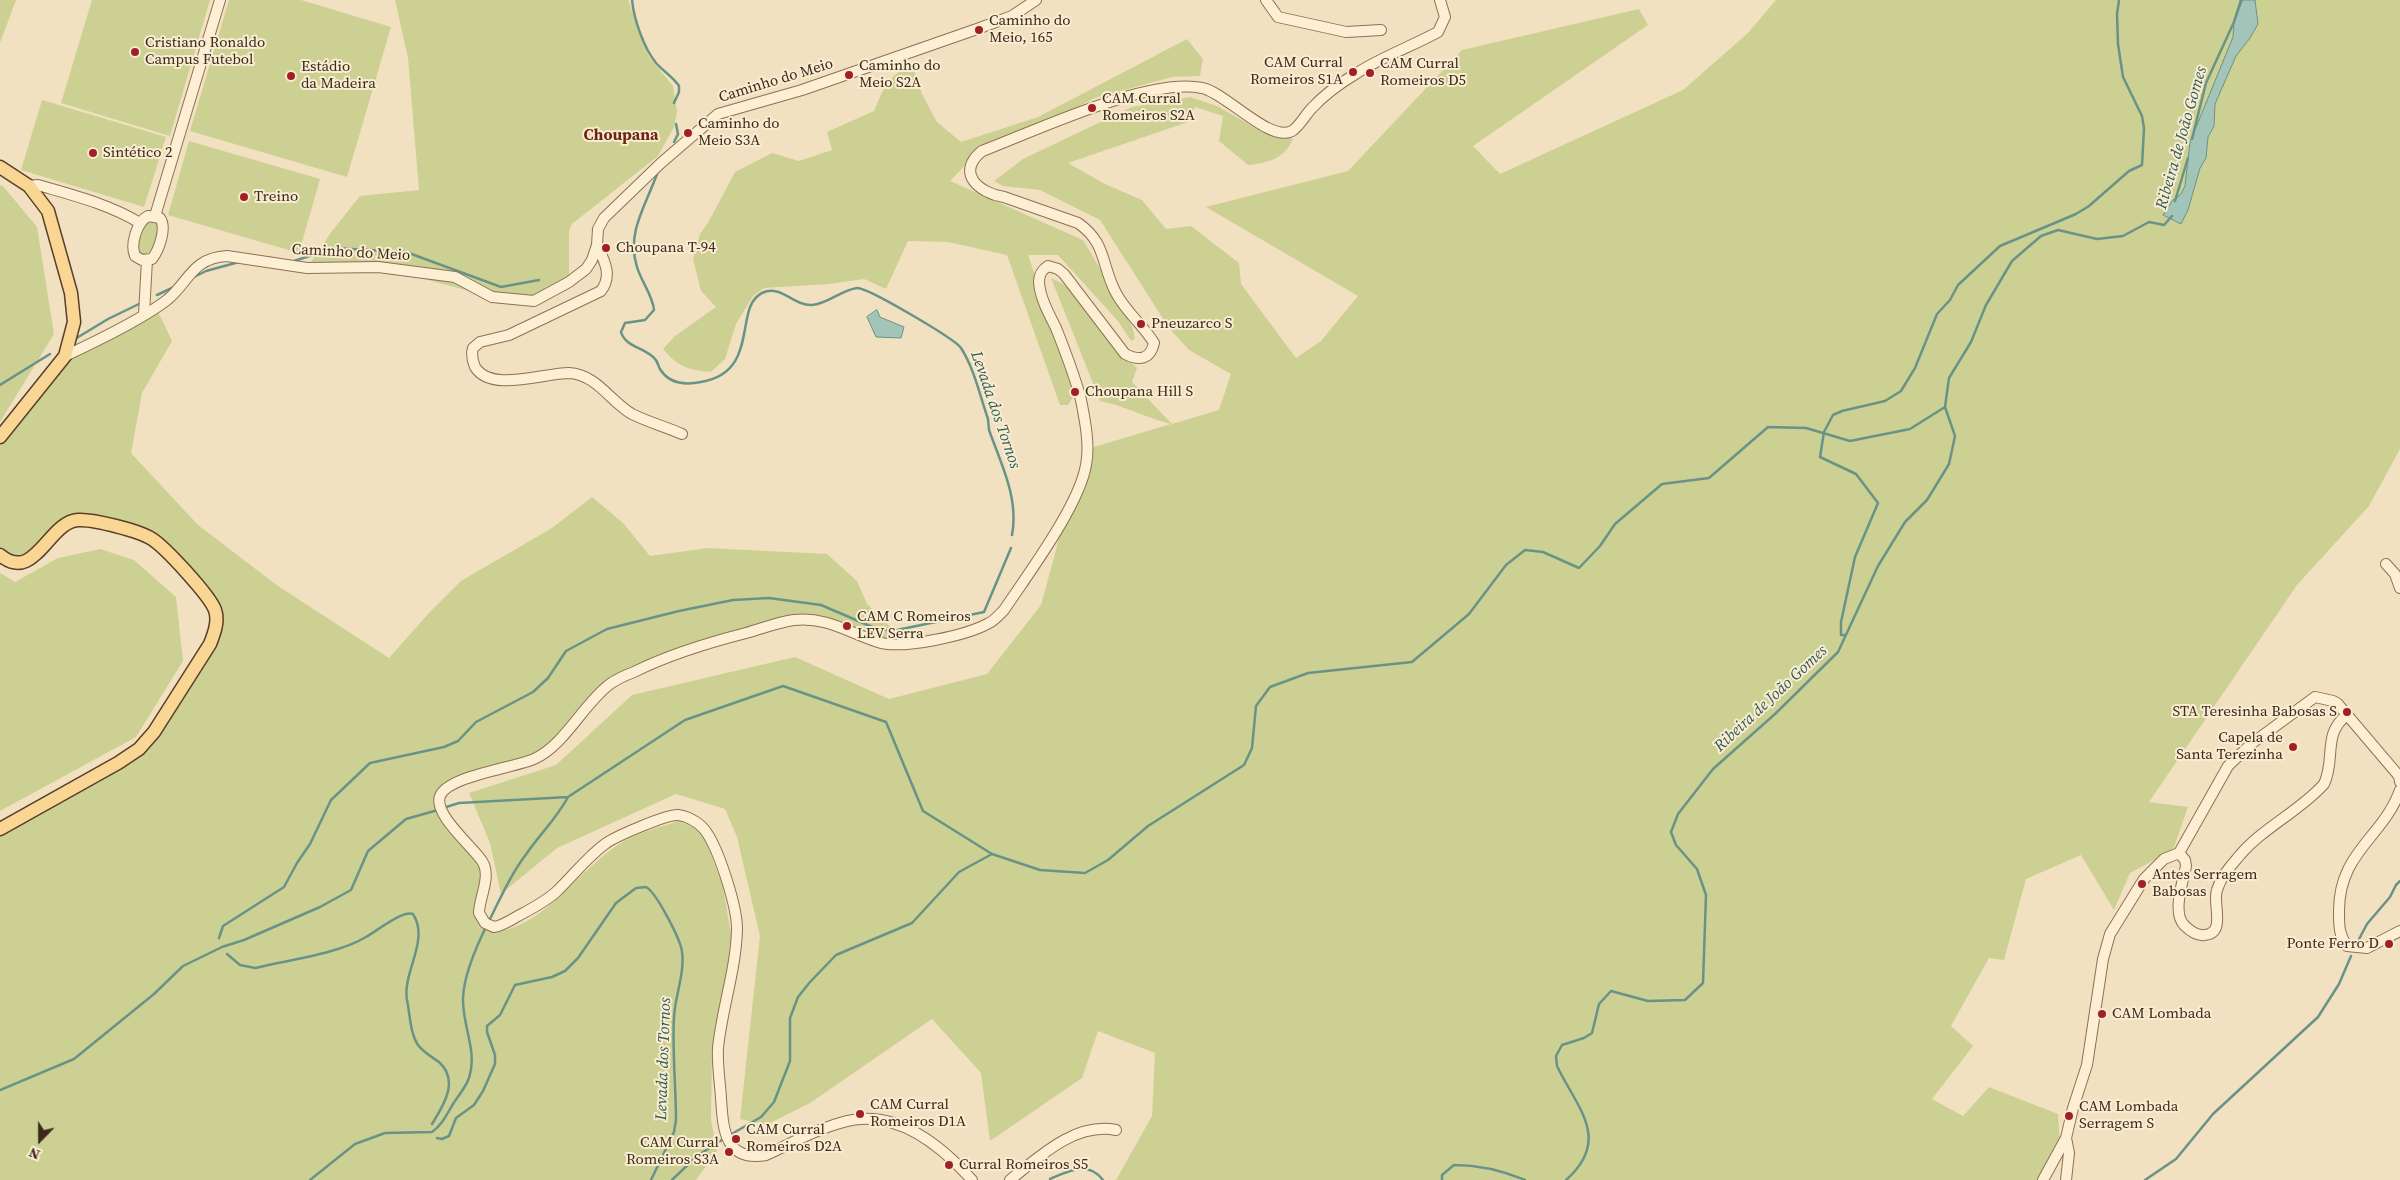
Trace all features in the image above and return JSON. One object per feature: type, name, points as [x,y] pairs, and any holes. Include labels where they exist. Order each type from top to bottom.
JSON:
[{"type":"main road","points":[[0,168],[30,186],[48,211],[71,293],[74,322],[65,356],[0,437]]},
{"type":"main road","points":[[0,555],[14,562],[24,562],[36,555],[65,524],[79,520],[139,532],[163,547],[208,599],[215,611],[216,620],[215,631],[210,644],[154,732],[139,749],[118,763],[0,829]]},
{"type":"street","points":[[155,216],[220,0]]},
{"type":"street","name":"Caminho do Meio","points":[[65,356],[167,300],[195,268],[216,257],[226,256],[307,268],[378,267],[456,277],[492,297],[534,300],[569,282],[586,269],[592,260],[597,245],[598,229],[604,218],[661,163],[718,114],[802,90],[977,29],[1012,16],[1036,0]]},
{"type":"street","points":[[1266,0],[1278,17],[1346,32],[1381,30]]},
{"type":"street","points":[[972,1180],[915,1131],[891,1122],[878,1120],[853,1120],[839,1123],[766,1154],[755,1156],[738,1150],[730,1144],[724,1134],[718,1051],[734,960],[736,916],[732,897],[710,837],[703,827],[692,819],[677,814],[627,832],[606,843],[587,859],[555,893],[497,927],[485,923],[480,917],[479,906],[486,878],[484,863],[446,819],[439,802],[440,795],[447,785],[536,758],[556,742],[594,698],[611,683],[683,650],[793,620],[813,619],[842,627],[878,642],[909,644],[974,630],[991,622],[1004,610],[1044,550],[1077,491],[1083,478],[1086,464],[1087,450],[1081,400],[1066,352],[1042,297],[1039,281],[1042,271],[1048,266],[1058,269],[1064,274],[1125,354],[1140,359],[1146,357],[1152,352],[1154,344],[1144,328],[1117,295],[1096,238],[1078,223],[1004,198],[992,196],[979,189],[970,171],[975,157],[982,151],[1118,99],[1163,88],[1203,88],[1223,98],[1257,122],[1283,133],[1293,131],[1314,106],[1357,72],[1438,32],[1445,17],[1440,0]]},
{"type":"street","points":[[30,186],[38,185],[86,199],[140,223]]},
{"type":"street","points":[[148,216],[155,216],[160,218],[164,226],[157,252],[152,259],[138,258],[134,253],[134,244],[140,223],[148,216]]},
{"type":"street","points":[[597,245],[607,272],[606,283],[601,291],[509,335],[480,342],[473,348],[473,362],[479,372],[492,380],[570,373],[587,377],[615,403],[646,419],[682,434]]},
{"type":"street","points":[[144,314],[147,260]]},
{"type":"street","points":[[2386,564],[2395,574],[2400,588]]},
{"type":"street","points":[[2043,1180],[2066,1138],[2072,1108],[2087,1065],[2103,960],[2110,934],[2144,879],[2164,859],[2179,853],[2228,766],[2251,744],[2316,697],[2333,700],[2399,776],[2400,782]]},
{"type":"street","points":[[2179,853],[2185,860],[2186,866],[2178,913],[2181,923],[2189,931],[2203,936],[2212,933],[2217,926],[2218,918],[2216,891],[2223,876],[2250,844],[2324,784],[2329,773],[2333,734],[2336,724],[2347,715]]},
{"type":"street","points":[[2400,790],[2395,804],[2359,850],[2342,879],[2339,902],[2339,929],[2347,946],[2367,948],[2400,931]]},
{"type":"street","points":[[1010,1180],[1058,1142],[1098,1129],[1116,1130]]},
{"type":"street","points":[[2066,1138],[2069,1153],[2066,1180]]},
{"type":"green space","points":[[0,0],[16,0],[0,43]]},
{"type":"green space","name":"Cristiano Ronaldo Campus Futebol","points":[[92,0],[210,0],[170,136],[61,103]]},
{"type":"green space","name":"Estádio da Madeira","points":[[229,0],[301,0],[391,27],[347,177],[190,131]]},
{"type":"green space","points":[[395,0],[628,0],[649,57],[673,86],[677,112],[674,127],[658,156],[572,224],[569,231],[569,282],[534,301],[492,297],[378,267],[307,268],[332,231],[360,196],[419,190],[408,58]]},
{"type":"green space","points":[[1776,0],[2400,0],[2400,449],[2369,506],[2297,585],[2149,802],[2188,807],[2173,850],[2130,873],[2114,910],[2081,855],[2026,879],[2004,960],[1989,958],[1951,1026],[1973,1046],[1932,1099],[1963,1116],[1989,1087],[2058,1114],[2060,1144],[2041,1180],[1116,1180],[1152,1116],[1155,1053],[1098,1031],[1082,1078],[990,1141],[981,1073],[932,1019],[810,1103],[766,1125],[740,1119],[760,936],[737,837],[725,809],[676,794],[557,848],[501,894],[490,843],[469,793],[556,765],[632,695],[795,657],[889,699],[987,674],[1041,605],[1066,513],[1087,449],[1171,424],[1100,401],[1051,278],[1069,287],[1108,341],[1137,368],[1132,382],[1172,424],[1219,410],[1231,374],[1189,350],[1169,328],[1100,220],[1040,190],[1003,186],[994,181],[1023,159],[1132,107],[1190,97],[1217,106],[1261,131],[1293,139],[1285,151],[1275,159],[1248,165],[1219,141],[1223,116],[1195,107],[1188,122],[1068,163],[1103,183],[1142,200],[1166,229],[1191,226],[1239,263],[1241,284],[1296,358],[1321,341],[1358,296],[1206,207],[1348,171],[1462,50],[1639,9],[1648,25],[1473,146],[1500,174],[1683,90],[1748,33]]},
{"type":"green space","points":[[1187,39],[1203,59],[1200,76],[1172,77],[1095,98],[1032,131],[972,158],[950,181],[1083,240],[1133,329],[1135,339],[1131,341],[1118,321],[1058,255],[1028,255],[1076,393],[1068,405],[1060,405],[1007,255],[948,242],[908,241],[886,289],[864,279],[829,284],[764,288],[753,296],[736,324],[725,359],[711,372],[696,370],[679,364],[663,349],[675,336],[716,307],[701,291],[693,259],[700,234],[735,172],[772,153],[799,161],[832,150],[827,132],[874,111],[887,83],[903,69],[912,65],[922,94],[937,122],[961,142],[1038,117]]},
{"type":"green space","name":"Sintético 2","points":[[42,100],[166,137],[144,207],[21,170]]},
{"type":"green space","name":"Treino","points":[[189,141],[320,179],[299,253],[168,215]]},
{"type":"green space","points":[[0,185],[3,186],[37,227],[54,334],[0,422]]},
{"type":"green space","points":[[148,220],[156,223],[157,236],[151,250],[145,255],[139,252],[138,244],[141,230]]},
{"type":"green space","points":[[155,305],[172,341],[142,393],[131,453],[198,525],[278,586],[389,658],[428,614],[461,581],[552,528],[592,497],[623,523],[650,556],[708,548],[827,554],[857,581],[867,604],[895,631],[888,644],[813,619],[683,650],[611,683],[536,758],[460,780],[439,802],[484,863],[479,907],[492,929],[497,932],[516,927],[533,918],[564,893],[608,852],[630,838],[678,821],[702,831],[723,887],[731,934],[724,996],[712,1055],[711,1120],[717,1151],[696,1180],[0,1180],[0,829],[118,763],[154,732],[197,664],[215,611],[163,547],[124,528],[79,520],[14,562],[0,554],[0,437],[44,376]]},
{"type":"green space","points":[[100,549],[134,560],[176,597],[183,661],[136,737],[0,811],[0,573],[15,582],[58,558]]},
{"type":"water","points":[[2243,0],[2255,0],[2258,24],[2236,56],[2215,104],[2214,126],[2208,137],[2206,158],[2200,168],[2188,210],[2181,224],[2163,215],[2172,201],[2181,194],[2185,186],[2190,142],[2233,37],[2234,22]]},
{"type":"water","points":[[877,310],[880,317],[904,327],[901,338],[876,337],[867,317]]},
{"type":"waterway","name":"Levada dos Tornos","points":[[632,0],[637,25],[647,50],[656,63],[679,86],[679,92],[674,103]]},
{"type":"waterway","points":[[1845,635],[1841,635],[1841,622],[1855,557],[1878,503],[1856,474],[1820,457],[1824,432],[1833,415],[1842,411],[1885,401],[1901,391],[1915,368],[1937,314],[1950,300],[1958,285],[2000,246],[2076,214],[2089,206],[2129,171],[2142,165],[2144,128],[2142,116],[2123,77],[2118,44],[2117,14],[2119,0]]},
{"type":"waterway","name":"Ribeira de João Gomes","points":[[2192,139],[2206,83],[2234,22],[2241,0]]},
{"type":"waterway","name":"Levada dos Tornos","points":[[674,142],[678,134],[676,124]]},
{"type":"waterway","name":"Ribeira de João Gomes","points":[[2175,201],[2188,158]]},
{"type":"waterway","name":"Levada dos Tornos","points":[[657,174],[639,219],[634,242],[634,255],[637,267],[654,310],[645,320],[625,323],[621,332],[623,337],[631,344],[651,355],[668,378],[684,383],[701,382],[720,376],[732,366],[739,353],[749,311],[754,300],[762,293],[775,291],[799,302],[812,305],[857,288],[877,296],[944,335],[961,348],[966,356],[988,419],[989,430],[1008,481],[1014,521],[1012,535]]},
{"type":"waterway","name":"Ribeira de João Gomes","points":[[1566,1180],[1580,1165],[1587,1151],[1589,1137],[1581,1110],[1557,1066],[1556,1056],[1562,1045],[1584,1038],[1592,1033],[1599,1004],[1611,991],[1648,1001],[1685,1000],[1703,983],[1706,895],[1697,869],[1676,845],[1671,832],[1678,814],[1713,769],[1775,714],[1838,652],[1878,566],[1905,522],[1927,500],[1949,464],[1955,436],[1945,407],[1949,378],[1971,342],[1986,305],[2012,261],[2041,236],[2058,230],[2097,239],[2123,236],[2149,222],[2164,225],[2172,216]]},
{"type":"waterway","points":[[291,262],[334,248],[406,252],[501,287],[539,280]]},
{"type":"waterway","points":[[192,278],[206,271],[239,262]]},
{"type":"waterway","points":[[157,295],[174,287]]},
{"type":"waterway","points":[[75,339],[108,319],[141,303]]},
{"type":"waterway","points":[[0,385],[50,354]]},
{"type":"waterway","points":[[730,1135],[761,1117],[774,1102],[790,1061],[790,1018],[798,997],[810,982],[836,955],[912,923],[959,872],[992,854],[1040,870],[1085,873],[1108,860],[1148,826],[1244,765],[1252,748],[1256,706],[1270,687],[1308,673],[1412,662],[1469,614],[1506,565],[1525,550],[1543,552],[1579,568],[1600,546],[1615,524],[1662,484],[1709,478],[1768,427],[1806,428],[1850,441],[1910,429],[1945,407]]},
{"type":"waterway","name":"Levada dos Tornos","points":[[897,630],[984,612],[1011,548]]},
{"type":"waterway","name":"Levada dos Tornos","points":[[219,938],[223,926],[284,887],[310,844],[331,800],[370,763],[444,747],[458,741],[476,722],[533,692],[548,678],[566,651],[607,629],[733,600],[769,598],[821,605],[877,629],[887,630]]},
{"type":"waterway","points":[[443,808],[459,803],[568,797],[685,720],[783,686],[886,722],[923,811],[992,854]]},
{"type":"waterway","points":[[489,921],[516,869],[568,797]]},
{"type":"waterway","name":"Levada dos Tornos","points":[[0,1090],[74,1059],[154,994],[183,966],[222,947],[244,940],[320,907],[351,890],[368,851],[406,819],[438,810]]},
{"type":"waterway","points":[[2357,943],[2367,924],[2390,897],[2400,881]]},
{"type":"waterway","name":"Levada dos Tornos","points":[[437,1138],[442,1139],[449,1136],[456,1118],[474,1105],[483,1091],[495,1064],[495,1055],[487,1032],[487,1026],[500,1015],[515,985],[552,977],[565,971],[578,958],[616,903],[636,888],[646,887],[656,898],[673,927],[681,946],[683,960],[674,1017],[673,1043],[676,1120],[674,1132],[651,1180]]},
{"type":"waterway","name":"Levada dos Tornos","points":[[227,954],[240,965],[255,968],[297,959],[355,943],[396,918],[413,914],[419,935],[407,990],[412,1029],[418,1045],[445,1069],[449,1085],[445,1101],[432,1124]]},
{"type":"waterway","points":[[310,1180],[355,1144],[385,1133],[432,1132],[444,1119],[469,1078],[472,1058],[463,1008],[464,989],[471,961],[487,925]]},
{"type":"waterway","points":[[2145,1180],[2176,1159],[2213,1114],[2318,1017],[2339,984],[2351,956]]},
{"type":"waterway","points":[[672,1180],[697,1156],[725,1138]]},
{"type":"waterway","name":"Ribeira de João Gomes","points":[[1442,1180],[1442,1175],[1454,1165],[1490,1169],[1525,1180]]},
{"type":"waterway","name":"Levada dos Tornos","points":[[1050,1179],[1071,1171],[1085,1169],[1091,1170],[1103,1180]]},
{"type":"place","name":"Caminho do Meio, 165","points":[[979,30]]},
{"type":"place","name":"Cristiano Ronaldo Campus Futebol","points":[[135,52]]},
{"type":"place","name":"CAM Curral Romeiros S1A","points":[[1353,72]]},
{"type":"place","name":"CAM Curral Romeiros D5","points":[[1370,73]]},
{"type":"place","name":"Caminho do Meio S2A","points":[[849,75]]},
{"type":"place","name":"Estádio da Madeira","points":[[291,76]]},
{"type":"place","name":"CAM Curral Romeiros S2A","points":[[1092,108]]},
{"type":"place","name":"Caminho do Meio S3A","points":[[688,133]]},
{"type":"place","name":"Sintético 2","points":[[93,153]]},
{"type":"place","name":"Treino","points":[[244,197]]},
{"type":"place","name":"Choupana T-94","points":[[606,248]]},
{"type":"place","name":"Pneuzarco S","points":[[1141,324]]},
{"type":"place","name":"Choupana Hill S","points":[[1075,392]]},
{"type":"place","name":"CAM C Romeiros LEV Serra","points":[[847,626]]},
{"type":"place","name":"STA Teresinha Babosas S","points":[[2347,712]]},
{"type":"place","name":"Capela de Santa Terezinha","points":[[2293,747]]},
{"type":"place","name":"Antes Serragem Babosas","points":[[2142,884]]},
{"type":"place","name":"Ponte Ferro D","points":[[2389,944]]},
{"type":"place","name":"CAM Lombada","points":[[2102,1014]]},
{"type":"place","name":"CAM Curral Romeiros D1A","points":[[860,1114]]},
{"type":"place","name":"CAM Lombada Serragem S","points":[[2069,1116]]},
{"type":"place","name":"CAM Curral Romeiros D2A","points":[[736,1139]]},
{"type":"place","name":"CAM Curral Romeiros S3A","points":[[729,1152]]},
{"type":"place","name":"Curral Romeiros S5","points":[[949,1165]]},
{"type":"district","name":"Choupana","points":[[621,136]]}]
